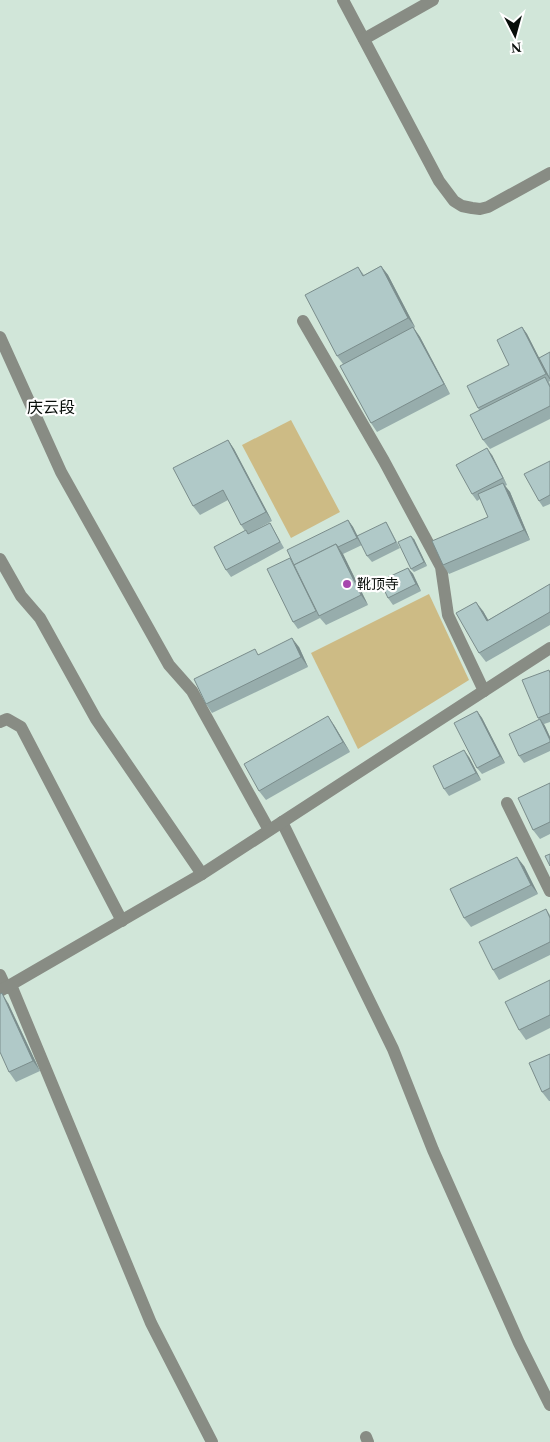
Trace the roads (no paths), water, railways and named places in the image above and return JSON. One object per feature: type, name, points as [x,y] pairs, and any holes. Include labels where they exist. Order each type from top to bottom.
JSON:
[{"type":"street","points":[[343,0],[439,181],[454,201],[462,206],[472,208],[488,207],[550,173]]},
{"type":"street","points":[[364,39],[433,0]]},
{"type":"street","points":[[303,321],[384,460],[440,567],[448,615],[484,691]]},
{"type":"street","points":[[0,337],[61,472],[169,665],[192,691],[269,830]]},
{"type":"street","points":[[0,559],[21,596],[40,618],[96,719],[202,874]]},
{"type":"street","points":[[6,988],[202,874],[550,648]]},
{"type":"street","points":[[0,722],[7,719],[21,727],[122,921]]},
{"type":"street","points":[[507,803],[550,891]]},
{"type":"street","points":[[282,822],[393,1049],[437,1159],[519,1344],[550,1405]]},
{"type":"street","points":[[0,975],[151,1323],[212,1442]]},
{"type":"place","name":"靴顶寺","points":[[347,584]]},
{"type":"district","name":"庆云段","points":[[51,407]]}]
